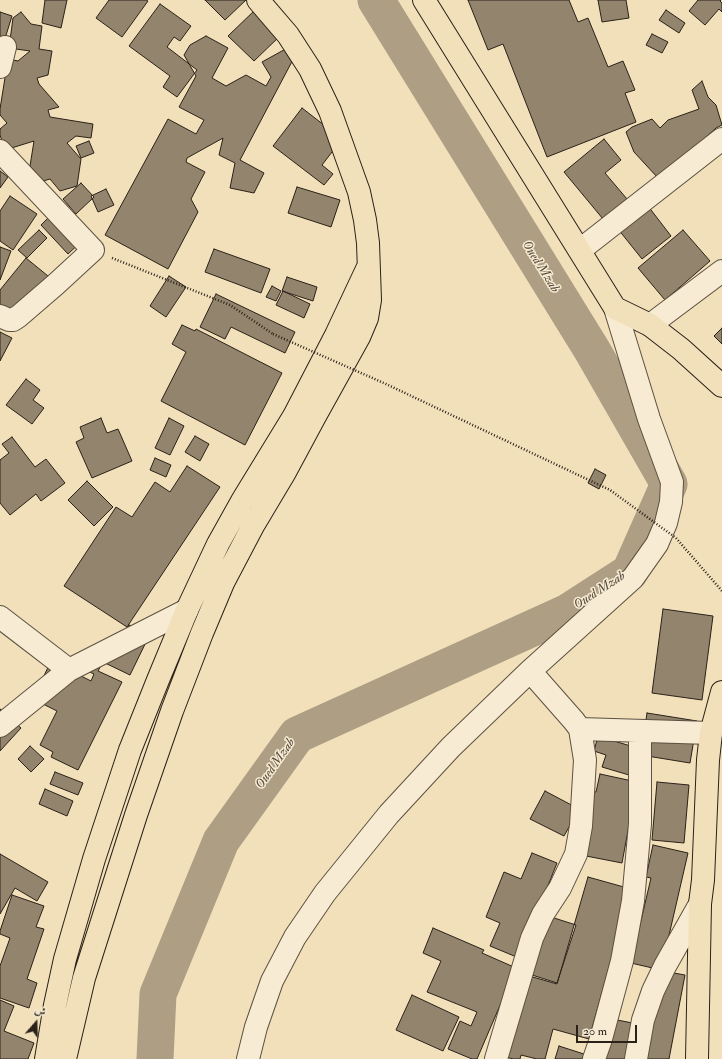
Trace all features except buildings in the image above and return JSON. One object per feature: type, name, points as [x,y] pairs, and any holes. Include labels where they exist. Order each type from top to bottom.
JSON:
[{"type":"main road","points":[[64,1059],[84,978],[126,845],[172,711],[196,648],[227,577],[254,524],[285,472],[359,337],[366,318],[370,300],[368,243],[360,192],[330,111],[310,69],[288,35],[258,0]]},
{"type":"main road","points":[[424,0],[615,308],[650,325],[681,349],[722,386]]},
{"type":"main road","points":[[46,1059],[55,1005],[65,959],[94,860],[130,750],[187,610],[218,544],[242,501],[294,416],[336,335],[369,264]]},
{"type":"main road","points":[[697,1059],[700,904],[703,880],[708,760],[711,733],[722,692]]},
{"type":"street","points":[[580,250],[722,139]]},
{"type":"street","points":[[0,151],[93,250],[19,316],[13,320],[0,316]]},
{"type":"street","points":[[650,325],[722,271]]},
{"type":"street","points":[[248,1059],[256,1027],[272,981],[295,937],[325,893],[389,814],[451,747],[530,671],[633,578],[657,544],[666,522],[671,502],[672,482],[649,419],[615,308]]},
{"type":"street","points":[[0,726],[69,670],[187,610]]},
{"type":"street","points":[[0,618],[69,670]]},
{"type":"street","points":[[496,1059],[532,938],[543,914],[560,888],[576,854],[581,826],[585,760],[580,729],[530,671]]},
{"type":"street","points":[[580,729],[711,733]]},
{"type":"street","points":[[594,1059],[601,1039],[622,961],[633,901],[640,824],[640,731]]},
{"type":"street","points":[[636,1059],[643,1020],[652,991],[700,904]]},
{"type":"path","points":[[93,250],[230,305],[273,334],[386,384],[610,490],[676,538],[722,592]]},
{"type":"waterway","name":"Oued Mzab","points":[[155,1059],[158,994],[221,841],[297,735],[568,612],[630,572],[669,484],[592,350],[376,0]]}]
